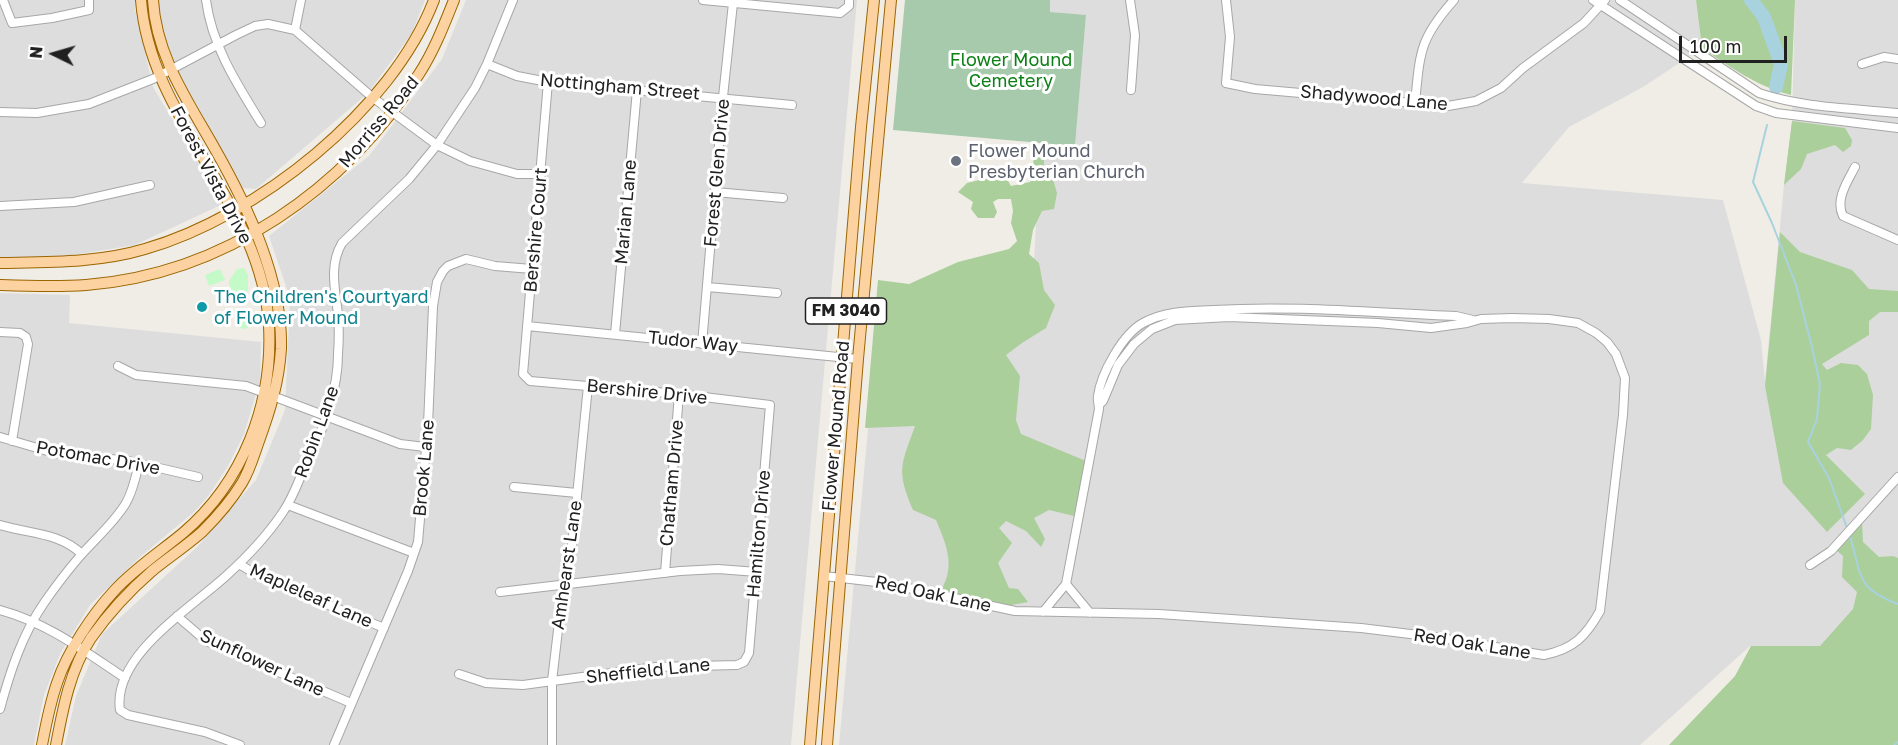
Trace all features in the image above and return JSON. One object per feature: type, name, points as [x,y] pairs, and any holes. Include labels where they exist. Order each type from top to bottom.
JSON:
[{"type":"main road","name":"Forest Vista Drive","points":[[141,0],[144,22],[165,73],[175,107],[234,211],[252,235]]},
{"type":"main road","name":"Forest Vista Drive","points":[[56,745],[63,707],[72,677],[90,640],[124,598],[152,571],[201,532],[243,482],[253,459],[281,348],[274,289],[252,235],[244,205],[165,73],[153,0]]},
{"type":"main road","name":"Morriss Road","points":[[0,263],[73,262],[144,250],[210,224],[244,205],[318,151],[372,97],[406,54],[426,20],[434,0]]},
{"type":"main road","name":"Morriss Road","points":[[0,285],[48,287],[88,285],[145,275],[186,264],[252,235],[313,194],[353,157],[393,111],[420,73],[454,0]]},
{"type":"main road","name":"Flower Mound Road","points":[[810,745],[861,127],[874,0]]},
{"type":"main road","name":"Flower Mound Road","points":[[827,745],[858,359],[891,0]]},
{"type":"main road","points":[[861,127],[879,129]]},
{"type":"main road","name":"Forest Vista Drive","points":[[42,745],[57,682],[75,644],[114,591],[185,531],[220,492],[235,471],[270,394]]},
{"type":"street","points":[[3,0],[12,23],[89,10],[88,0]]},
{"type":"street","points":[[206,0],[218,45],[261,123]]},
{"type":"street","points":[[295,30],[301,0]]},
{"type":"street","name":"Robin Lane","points":[[240,745],[205,732],[137,718],[120,710],[118,700],[125,678],[142,651],[177,616],[239,564],[264,539],[288,505],[312,455],[336,380],[339,356],[334,275],[337,252],[342,243],[409,179],[437,145],[475,88],[513,0]]},
{"type":"street","points":[[703,0],[840,13],[849,6],[849,0]]},
{"type":"street","points":[[1130,0],[1135,35],[1131,90]]},
{"type":"street","name":"Shadywood Lane","points":[[1226,0],[1230,38],[1226,82],[1256,89],[1456,106],[1485,98],[1501,88],[1533,60],[1584,23],[1603,3]]},
{"type":"street","points":[[1415,103],[1419,63],[1424,44],[1436,20],[1454,0]]},
{"type":"street","points":[[1593,0],[1603,3],[1756,106],[1776,113],[1898,128]]},
{"type":"street","points":[[1620,0],[1759,93],[1780,100],[1805,104],[1898,112]]},
{"type":"street","name":"Forest Glen Drive","points":[[702,344],[733,3]]},
{"type":"street","points":[[0,112],[36,113],[89,104],[165,73],[261,24],[279,25],[295,30],[372,97],[437,145],[470,161],[517,174],[541,174]]},
{"type":"street","points":[[1862,64],[1884,57],[1898,59]]},
{"type":"street","name":"Nottingham Street","points":[[487,64],[517,76],[548,82],[792,105]]},
{"type":"street","name":"Bershire Court","points":[[526,377],[523,374],[548,82]]},
{"type":"street","name":"Marian Lane","points":[[615,334],[637,90]]},
{"type":"street","points":[[1855,167],[1842,195],[1840,211],[1843,216],[1898,240]]},
{"type":"street","points":[[0,206],[74,202],[150,185]]},
{"type":"street","points":[[715,192],[783,198]]},
{"type":"street","name":"Brook Lane","points":[[334,745],[418,542],[428,425],[436,282],[448,266],[466,259],[495,266],[532,269]]},
{"type":"street","points":[[707,287],[777,293]]},
{"type":"street","name":"Red Oak Lane","points":[[824,576],[893,584],[1015,611],[1159,614],[1361,628],[1435,637],[1544,655],[1555,653],[1586,634],[1600,611],[1603,598],[1625,388],[1623,372],[1616,354],[1605,340],[1578,324],[1549,319],[1473,320],[1456,316],[1280,308],[1203,310],[1165,315],[1140,324],[1119,348],[1105,374],[1098,396],[1099,405],[1066,584]]},
{"type":"street","name":"Red Oak Lane","points":[[1099,405],[1103,401],[1118,364],[1134,344],[1152,329],[1175,320],[1192,317],[1239,317],[1378,323],[1431,328],[1467,323],[1473,320]]},
{"type":"street","name":"Tudor Way","points":[[527,326],[858,359]]},
{"type":"street","points":[[0,332],[20,333],[26,337],[28,344],[12,441]]},
{"type":"street","points":[[118,366],[135,375],[246,386],[400,444],[425,447]]},
{"type":"street","name":"Bershire Drive","points":[[526,377],[530,381],[679,394],[770,405]]},
{"type":"street","name":"Amhearst Lane","points":[[552,745],[552,681],[567,583],[588,386]]},
{"type":"street","name":"Chatham Drive","points":[[665,573],[679,394]]},
{"type":"street","name":"Hamilton Drive","points":[[744,662],[749,652],[770,405]]},
{"type":"street","name":"Potomac Drive","points":[[0,437],[54,453],[139,463],[198,477]]},
{"type":"street","points":[[0,708],[17,652],[33,621],[43,604],[82,554],[97,540],[126,502],[139,463]]},
{"type":"street","points":[[1809,565],[1831,551],[1898,479]]},
{"type":"street","points":[[514,487],[577,493]]},
{"type":"street","points":[[288,505],[414,553]]},
{"type":"street","points":[[0,525],[60,538],[82,554]]},
{"type":"street","name":"Mapleleaf Lane","points":[[239,564],[259,576],[384,628]]},
{"type":"street","points":[[500,592],[665,573],[717,569],[757,572]]},
{"type":"street","points":[[1042,612],[1066,584],[1090,613]]},
{"type":"street","points":[[0,610],[33,621],[63,636],[125,678]]},
{"type":"street","name":"Sunflower Lane","points":[[177,616],[206,641],[351,703]]},
{"type":"street","name":"Sheffield Lane","points":[[459,674],[495,684],[523,685],[656,667],[737,665],[744,662]]},
{"type":"shaded area","points":[[0,0],[136,0],[135,9],[153,87],[223,204],[135,245],[49,259],[0,257]]},
{"type":"shaded area","points":[[156,0],[425,0],[412,33],[368,93],[256,189],[242,188],[167,61]]},
{"type":"shaded area","points":[[466,0],[857,0],[791,745],[65,745],[76,696],[102,634],[197,547],[256,480],[285,410],[290,298],[269,236],[369,156],[442,59]]},
{"type":"shaded area","points":[[1050,0],[1696,0],[1702,48],[1643,87],[1569,127],[1522,183],[1723,200],[1761,340],[1765,381],[1792,121],[1795,0],[1898,0],[1898,745],[1750,646],[1640,745],[839,745],[880,298],[1031,309],[1041,143],[1075,145],[1086,16],[1049,12]]},
{"type":"shaded area","points":[[0,293],[70,295],[69,323],[261,342],[260,380],[244,434],[228,466],[209,495],[194,512],[140,557],[90,605],[60,654],[44,695],[34,745],[0,745]]},
{"type":"green space","name":"Flower Mound Cemetery","points":[[905,0],[1050,0],[1050,12],[1086,15],[1075,146],[893,130]]},
{"type":"green space","points":[[1696,0],[1795,0],[1791,95],[1755,81],[1702,48]]},
{"type":"green space","points":[[1792,121],[1845,128],[1852,140],[1851,146],[1843,152],[1835,145],[1807,154],[1801,169],[1784,185]]},
{"type":"green space","points":[[1034,147],[1044,147],[1044,175],[1052,176],[1057,193],[1054,209],[1042,211],[1033,230],[1029,254],[1039,263],[1044,290],[1055,305],[1046,328],[1006,355],[1020,376],[1016,420],[1021,434],[1086,461],[1074,516],[1049,510],[1034,518],[1045,539],[1041,547],[1026,531],[1006,521],[999,528],[1012,543],[998,563],[1009,588],[1018,589],[1028,602],[1006,606],[941,590],[946,581],[949,564],[943,538],[936,520],[913,510],[902,476],[904,459],[915,426],[865,428],[878,280],[909,284],[958,262],[1009,249],[1017,241],[1011,223],[1013,211],[1011,199],[998,199],[993,202],[997,212],[994,218],[978,218],[971,209],[973,202],[958,192],[967,183],[1004,174],[1011,186],[1030,182],[1033,173]]},
{"type":"green space","points":[[1780,232],[1800,252],[1852,270],[1869,289],[1898,291],[1898,312],[1880,312],[1869,321],[1869,335],[1822,364],[1827,370],[1841,363],[1858,365],[1867,374],[1873,395],[1871,429],[1863,440],[1851,450],[1837,448],[1826,455],[1865,494],[1827,532],[1783,483],[1765,386]]},
{"type":"green space","points":[[244,268],[248,275],[248,289],[247,294],[243,296],[230,290],[229,281],[237,269]]},
{"type":"green space","points":[[220,269],[225,280],[209,286],[205,275]]},
{"type":"green space","points":[[246,309],[249,312],[249,326],[246,329],[240,328],[235,319],[235,313]]},
{"type":"green space","points":[[1862,521],[1863,542],[1879,557],[1898,558],[1898,745],[1669,745],[1735,676],[1751,646],[1820,646],[1853,609],[1857,592],[1842,577],[1843,556],[1836,550]]},
{"type":"waterway","points":[[1751,0],[1764,17],[1781,64],[1776,87]]},
{"type":"waterway","points":[[1767,125],[1753,182],[1796,285],[1820,384],[1817,419],[1808,442],[1829,478],[1847,528]]},
{"type":"waterway","points":[[1849,534],[1866,585],[1873,592],[1898,604]]},
{"type":"waterway","points":[[1894,745],[1898,742]]},
{"type":"place","name":"Flower Mound Presbyterian Church","points":[[956,161]]},
{"type":"place","name":"The Children's Courtyard of Flower Mound","points":[[202,307]]}]
